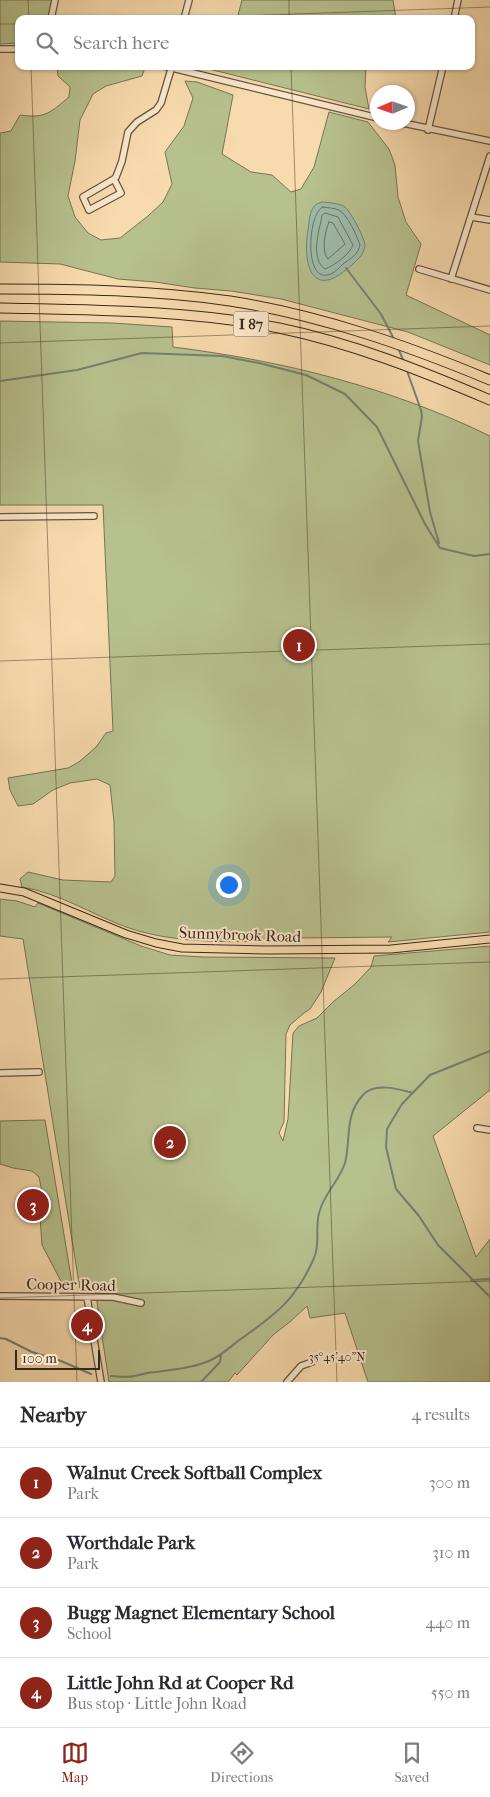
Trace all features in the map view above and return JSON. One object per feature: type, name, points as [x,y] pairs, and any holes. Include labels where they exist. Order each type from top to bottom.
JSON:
[{"type":"highway","points":[[0,284],[32,289]]},
{"type":"highway","name":"I 87","points":[[0,288],[152,293],[231,301],[296,314],[372,335],[426,353],[490,380]]},
{"type":"highway","name":"I 87","points":[[0,308],[189,316],[279,328],[376,354],[490,400]]},
{"type":"main road","name":"Sunnybrook Road","points":[[0,888],[24,892],[126,934],[182,948],[270,950],[390,949],[490,938]]},
{"type":"street","points":[[51,15],[56,0]]},
{"type":"street","points":[[185,15],[189,0]]},
{"type":"street","points":[[455,15],[458,0]]},
{"type":"street","points":[[0,48],[15,49]]},
{"type":"street","points":[[114,179],[121,193],[89,210],[83,197],[116,177],[122,161],[128,132],[137,122],[156,110],[161,103],[171,70]]},
{"type":"street","points":[[184,70],[370,116]]},
{"type":"street","points":[[428,130],[441,70]]},
{"type":"street","points":[[415,127],[490,141]]},
{"type":"street","points":[[451,279],[490,156]]},
{"type":"street","points":[[471,217],[490,220]]},
{"type":"street","points":[[419,269],[490,290]]},
{"type":"street","points":[[0,517],[94,516]]},
{"type":"street","points":[[0,1073],[39,1072]]},
{"type":"street","points":[[477,1128],[490,1130]]},
{"type":"street","name":"Cooper Road","points":[[0,1296],[113,1297],[141,1303]]},
{"type":"street","points":[[87,1297],[101,1382]]},
{"type":"street","points":[[287,1382],[301,1366],[312,1362]]},
{"type":"green space","points":[[0,0],[53,0],[49,15],[15,15],[15,43],[0,44]]},
{"type":"green space","points":[[242,0],[393,0],[395,15],[238,15]]},
{"type":"green space","points":[[57,70],[144,70],[142,76],[106,86],[93,94],[80,120],[68,196],[75,217],[88,233],[101,240],[120,238],[163,202],[172,184],[165,152],[184,126],[193,98],[185,81],[197,82],[233,95],[222,154],[251,172],[272,175],[291,192],[301,189],[314,167],[329,112],[368,122],[370,130],[374,130],[389,149],[395,165],[398,197],[406,222],[421,244],[406,295],[490,335],[490,365],[408,332],[281,299],[231,291],[118,279],[60,264],[0,262],[0,133],[11,131],[20,115],[42,115],[57,107],[69,97],[70,87],[58,76]]},
{"type":"green space","points":[[213,70],[366,70],[365,87],[369,109]]},
{"type":"green space","points":[[0,321],[112,323],[172,327],[173,347],[255,360],[335,378],[413,403],[490,436],[490,932],[388,942],[392,937],[298,938],[296,941],[232,942],[189,940],[147,933],[126,927],[49,894],[22,887],[20,879],[28,872],[63,880],[111,882],[115,876],[114,822],[110,785],[97,779],[70,783],[53,790],[33,804],[18,806],[10,790],[8,778],[68,768],[79,762],[96,747],[106,733],[113,731],[103,505],[0,505]]},
{"type":"green space","points":[[0,899],[17,901],[35,907],[38,903],[141,946],[170,955],[335,958],[321,992],[310,1009],[290,1025],[286,1034],[284,1122],[279,1133],[283,1141],[288,1119],[293,1033],[299,1026],[317,1018],[355,984],[371,967],[374,956],[490,946],[490,1090],[433,1136],[476,1257],[490,1239],[490,1382],[368,1382],[345,1313],[310,1318],[307,1306],[273,1335],[237,1375],[235,1373],[228,1382],[109,1382],[95,1289],[80,1289],[23,939],[0,936]]},
{"type":"green space","points":[[45,1120],[73,1289],[65,1289],[42,1245],[40,1216],[43,1197],[39,1177],[32,1171],[0,1164],[0,1121]]},
{"type":"water","points":[[322,202],[345,207],[357,225],[365,245],[361,255],[353,264],[328,280],[320,280],[314,276],[310,270],[307,254],[309,219],[315,206]]},
{"type":"waterway","points":[[346,268],[381,314],[395,341]]},
{"type":"waterway","points":[[398,348],[404,362]]},
{"type":"waterway","points":[[0,381],[77,370],[142,353],[222,356],[306,375],[345,394],[377,427],[425,524],[440,548],[474,556],[490,554]]},
{"type":"waterway","points":[[407,371],[421,410],[422,416],[418,441],[430,512],[439,543]]},
{"type":"waterway","points":[[490,1051],[430,1075],[402,1104],[387,1129],[386,1147],[396,1189],[419,1216],[438,1245],[490,1297]]},
{"type":"waterway","points":[[111,1376],[131,1377],[205,1363],[216,1358],[286,1303],[308,1272],[314,1258],[317,1246],[318,1216],[325,1198],[345,1163],[349,1128],[357,1103],[363,1095],[373,1089],[387,1088],[413,1093]]},
{"type":"waterway","points":[[471,1280],[490,1279]]},
{"type":"waterway","points":[[0,1338],[91,1374]]},
{"type":"waterway","points":[[201,1382],[220,1362],[221,1355]]},
{"type":"place","name":"Walnut Creek Softball Complex","points":[[299,645]]},
{"type":"place","name":"Worthdale Park","points":[[170,1142]]},
{"type":"place","name":"Bugg Magnet Elementary School","points":[[33,1205]]},
{"type":"place","name":"Little John Rd at Cooper Rd","points":[[87,1325]]}]
